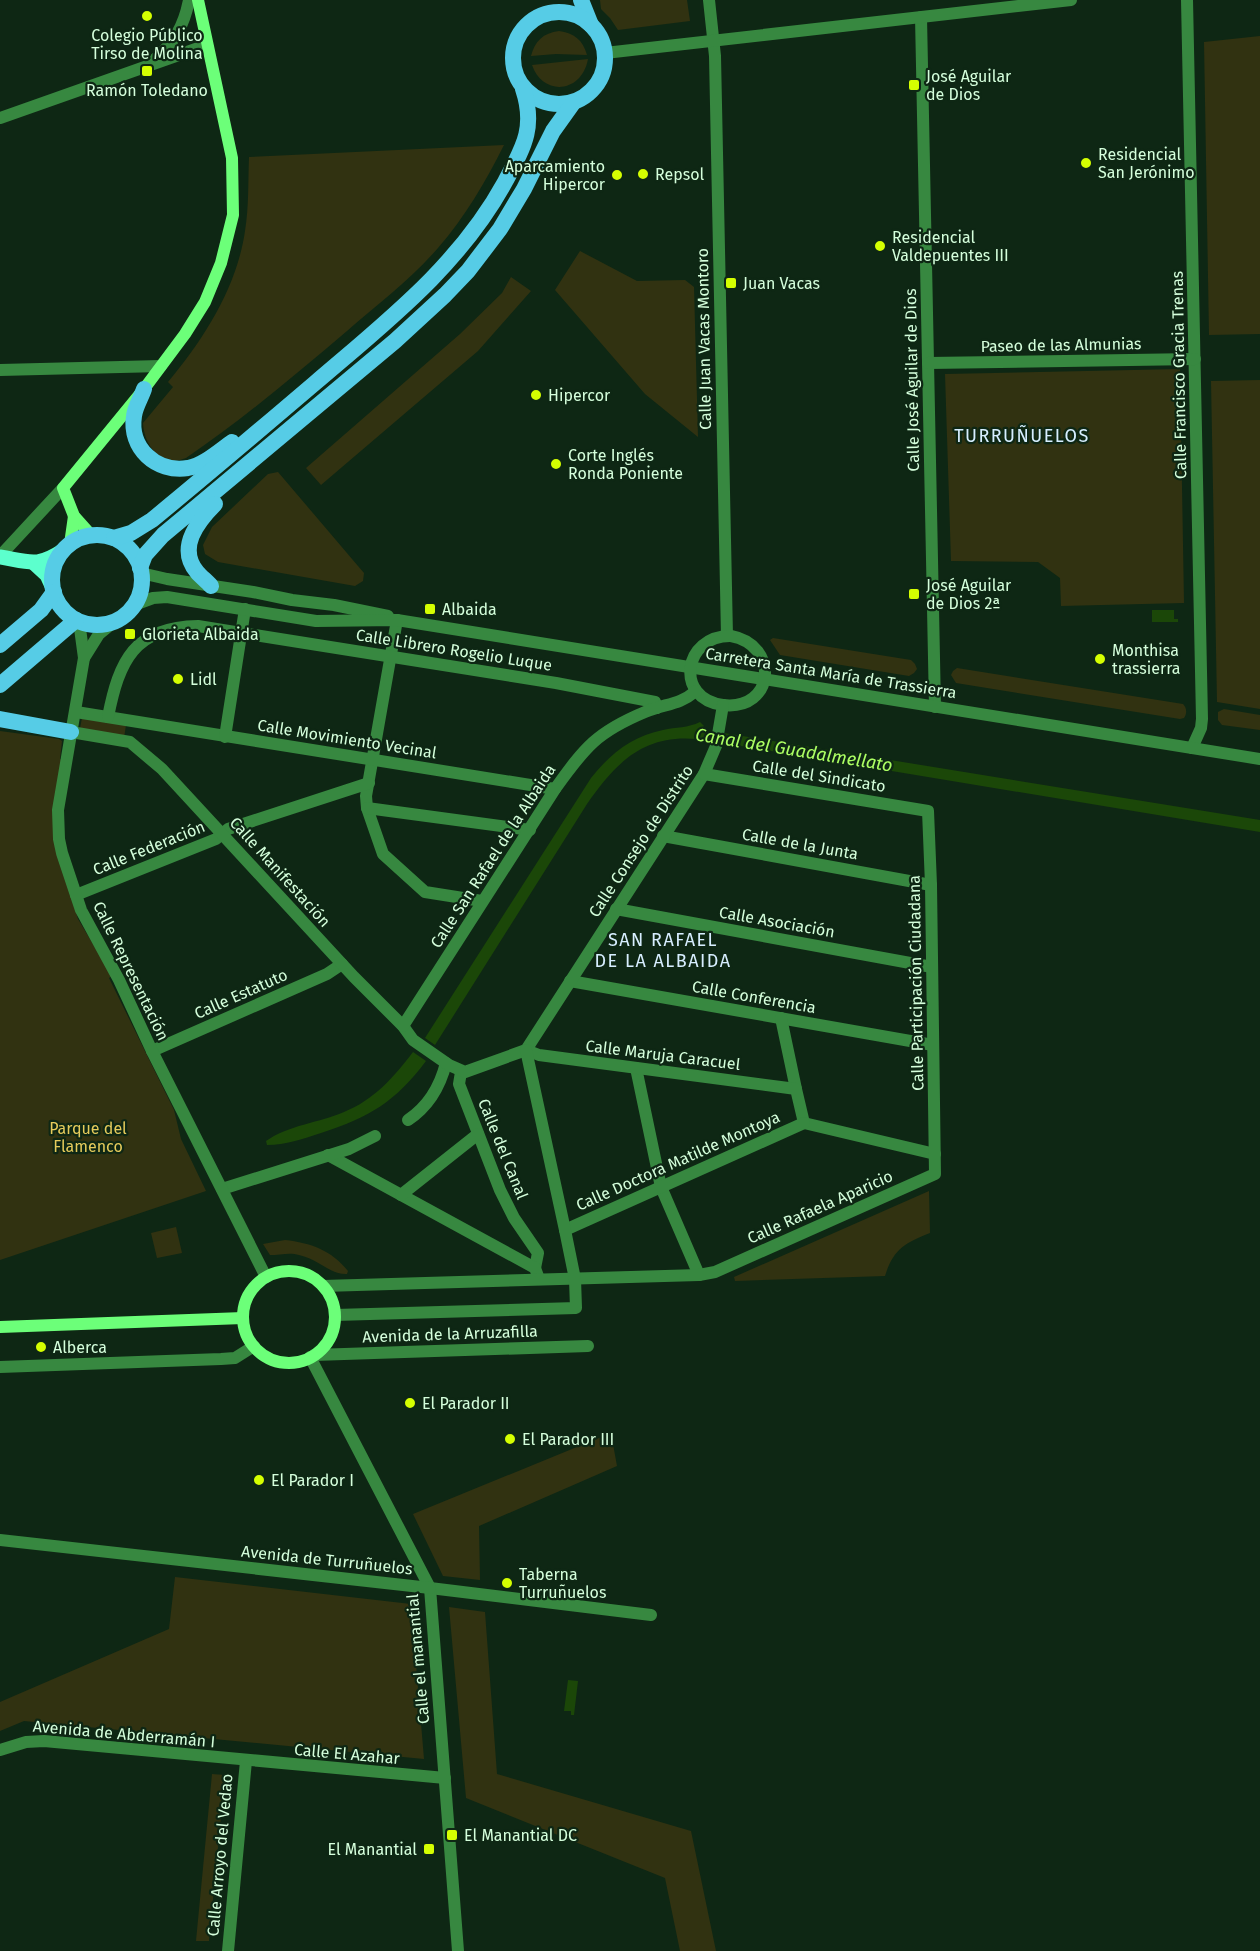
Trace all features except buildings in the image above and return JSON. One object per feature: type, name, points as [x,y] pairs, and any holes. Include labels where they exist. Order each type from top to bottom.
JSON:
[{"type":"highway","points":[[537,17],[548,0]]},
{"type":"highway","points":[[581,0],[591,25]]},
{"type":"highway","points":[[551,12],[566,12],[580,16],[591,25],[601,38],[605,53],[604,69],[598,83],[588,95],[573,103],[552,104],[531,96],[516,77],[512,63],[513,50],[518,36],[526,25],[537,17],[551,12]]},
{"type":"highway","points":[[0,645],[41,610],[53,589],[54,567],[67,547],[91,535],[114,538],[131,533],[152,520],[413,299],[452,258],[481,222],[516,162],[527,135],[529,106],[523,88]]},
{"type":"highway","points":[[53,589],[62,608],[78,620],[97,625],[115,621],[126,614],[134,605],[141,586],[141,571],[145,555],[163,535],[423,317],[468,271],[510,213],[553,130],[573,103]]},
{"type":"highway","points":[[144,389],[134,415],[135,438],[139,447],[155,463],[176,469],[202,462],[318,380]]},
{"type":"highway","points":[[211,586],[196,571],[190,555],[189,545],[196,525],[302,418]]},
{"type":"highway","points":[[114,538],[131,550],[141,571]]},
{"type":"highway","points":[[0,685],[78,620]]},
{"type":"highway","points":[[0,719],[71,732]]},
{"type":"main road","points":[[91,535],[74,516],[63,488],[144,389],[185,334],[205,302],[221,263],[233,215],[232,158],[198,0]]},
{"type":"main road","points":[[0,557],[34,563],[49,560],[67,547],[74,516]]},
{"type":"main road","points":[[34,563],[47,576],[53,589]]},
{"type":"main road","points":[[297,1271],[311,1276],[323,1286],[331,1298],[335,1315],[331,1336],[324,1347],[312,1356],[296,1362],[280,1361],[266,1356],[254,1346],[247,1335],[243,1318],[245,1304],[250,1293],[266,1277],[280,1272],[297,1271]]},
{"type":"main road","points":[[0,1327],[243,1318]]},
{"type":"street","points":[[148,65],[168,48],[180,31],[189,0]]},
{"type":"street","name":"Calle Juan Vacas Montoro","points":[[709,0],[715,41],[727,636]]},
{"type":"street","points":[[605,53],[1071,0]]},
{"type":"street","name":"Calle Francisco Gracia Trenas","points":[[1187,0],[1202,719],[1201,728],[1192,748]]},
{"type":"street","name":"Calle José Aguilar de Dios","points":[[921,17],[935,707]]},
{"type":"street","points":[[0,118],[207,45]]},
{"type":"street","name":"Paseo de las Almunias","points":[[928,363],[1195,359]]},
{"type":"street","points":[[0,370],[161,366]]},
{"type":"street","points":[[0,557],[63,488]]},
{"type":"street","points":[[141,571],[277,598],[382,613],[397,620]]},
{"type":"street","points":[[134,605],[153,598],[167,597],[316,621],[397,620]]},
{"type":"street","points":[[225,737],[245,609]]},
{"type":"street","name":"Calle Representación","points":[[78,620],[84,658],[58,810],[62,853],[81,910],[119,980],[152,1051],[266,1277]]},
{"type":"street","points":[[397,620],[366,796],[367,808],[383,854],[425,892],[482,901]]},
{"type":"street","name":"Carretera Santa María de Trassierra","points":[[397,620],[1260,759]]},
{"type":"street","name":"Calle Representación","points":[[84,658],[99,634],[115,621]]},
{"type":"street","name":"Calle Librero Rogelio Luque","points":[[108,717],[114,684],[134,648],[148,638],[182,626],[198,626],[578,687],[655,702],[657,708]]},
{"type":"street","points":[[727,636],[743,640],[757,650],[765,665],[765,679],[760,692],[752,699],[736,705],[723,705],[710,701],[696,691],[690,677],[690,667],[696,653],[703,645],[716,638],[727,636]]},
{"type":"street","name":"Calle San Rafael de la Albaida","points":[[403,1026],[555,789],[582,752],[608,730],[629,719],[684,700],[696,691]]},
{"type":"street","name":"Calle Consejo de Distrito","points":[[526,1050],[704,774],[716,746],[723,705]]},
{"type":"street","name":"Calle Movimiento Vecinal","points":[[76,712],[555,789]]},
{"type":"street","points":[[71,732],[130,742],[134,722]]},
{"type":"street","name":"Calle Manifestación","points":[[130,742],[162,769],[342,964],[403,1026]]},
{"type":"street","name":"Calle del Sindicato","points":[[704,774],[928,811]]},
{"type":"street","name":"Calle Federación","points":[[76,895],[216,839],[228,829],[369,783]]},
{"type":"street","points":[[367,808],[530,830]]},
{"type":"street","name":"Calle Participación Ciudadana","points":[[928,811],[935,1154]]},
{"type":"street","name":"Calle de la Junta","points":[[663,836],[931,885]]},
{"type":"street","name":"Calle Asociación","points":[[616,909],[932,967]]},
{"type":"street","name":"Calle Estatuto","points":[[152,1051],[327,974],[342,964]]},
{"type":"street","name":"Calle Conferencia","points":[[570,981],[933,1045]]},
{"type":"street","points":[[781,1018],[804,1123],[935,1154]]},
{"type":"street","points":[[403,1026],[413,1040],[461,1072],[526,1050],[575,1279]]},
{"type":"street","name":"Calle Maruja Caracuel","points":[[526,1050],[539,1055],[796,1089]]},
{"type":"street","points":[[408,1120],[420,1113],[434,1096],[442,1081],[446,1063]]},
{"type":"street","points":[[323,1286],[537,1274],[575,1279],[699,1275],[661,1187],[636,1068]]},
{"type":"street","name":"Calle del Canal","points":[[461,1072],[459,1084],[500,1190],[514,1218],[538,1253],[537,1274]]},
{"type":"street","name":"Calle Doctora Matilde Montoya","points":[[566,1230],[804,1123]]},
{"type":"street","points":[[401,1195],[478,1134]]},
{"type":"street","points":[[222,1189],[349,1149],[375,1136]]},
{"type":"street","name":"Calle Rafaela Aparicio","points":[[699,1275],[716,1272],[935,1174],[935,1154]]},
{"type":"street","points":[[328,1155],[537,1274]]},
{"type":"street","name":"Avenida de la Arruzafilla","points":[[335,1315],[576,1308],[575,1279]]},
{"type":"street","points":[[0,1367],[235,1358],[254,1346]]},
{"type":"street","name":"Avenida de la Arruzafilla","points":[[312,1356],[588,1346]]},
{"type":"street","name":"Calle el manantial","points":[[312,1356],[430,1588],[458,1951]]},
{"type":"street","name":"Avenida de Turruñuelos","points":[[0,1540],[430,1588],[651,1616]]},
{"type":"street","name":"Avenida de Abderramán I","points":[[0,1750],[26,1742],[44,1741],[246,1761]]},
{"type":"street","name":"Calle El Azahar","points":[[246,1761],[445,1778]]},
{"type":"street","name":"Calle Arroyo del Vedao","points":[[228,1951],[246,1761]]},
{"type":"green space","points":[[600,0],[687,0],[690,21],[618,30],[601,9]]},
{"type":"green space","points":[[559,31],[577,38],[587,55],[531,56],[540,39]]},
{"type":"green space","points":[[1260,36],[1260,334],[1209,335],[1204,42]]},
{"type":"green space","points":[[588,59],[578,79],[562,87],[545,82],[537,75],[532,65]]},
{"type":"green space","points":[[504,145],[457,224],[428,259],[394,291],[268,397],[186,458],[169,460],[156,453],[147,440],[143,423],[173,387],[168,382],[206,330],[235,272],[246,222],[249,157]]},
{"type":"green space","points":[[580,251],[637,281],[685,280],[694,287],[698,437],[645,394],[555,290]]},
{"type":"green space","points":[[511,277],[531,291],[478,351],[321,485],[306,468],[460,334],[502,293]]},
{"type":"green space","points":[[1180,369],[1184,603],[1061,606],[1060,578],[1038,562],[951,561],[945,374]]},
{"type":"green space","points":[[1260,380],[1260,709],[1217,702],[1211,381]]},
{"type":"green space","points":[[278,472],[364,573],[363,581],[355,586],[218,562],[205,554],[203,545],[212,527],[268,474]]},
{"type":"green space","points":[[773,638],[911,660],[917,669],[909,676],[780,655],[770,640]]},
{"type":"green space","points":[[957,668],[1183,704],[1186,713],[1184,718],[1180,719],[956,683],[951,675]]},
{"type":"green space","points":[[1224,709],[1260,715],[1260,730],[1222,725],[1218,720],[1218,712]]},
{"type":"green space","points":[[82,718],[126,725],[124,738],[79,733]]},
{"type":"green space","name":"Parque del Flamenco","points":[[0,731],[62,741],[60,759],[63,760],[54,819],[70,894],[78,919],[112,976],[109,978],[174,1110],[181,1139],[206,1191],[0,1260]]},
{"type":"green space","points":[[929,1191],[930,1233],[901,1248],[888,1267],[885,1276],[735,1281],[734,1277]]},
{"type":"green space","points":[[176,1227],[182,1253],[157,1258],[151,1233]]},
{"type":"green space","points":[[285,1240],[320,1249],[335,1258],[348,1271],[347,1274],[335,1272],[296,1254],[270,1255],[263,1244]]},
{"type":"green space","points":[[611,1433],[617,1466],[479,1526],[480,1580],[443,1576],[413,1514]]},
{"type":"green space","points":[[175,1577],[411,1604],[424,1759],[24,1721],[0,1731],[0,1702],[169,1629]]},
{"type":"green space","points":[[449,1607],[485,1612],[497,1774],[691,1831],[716,1951],[680,1951],[665,1878],[466,1798]]},
{"type":"green space","points":[[212,1774],[225,1775],[209,1941],[196,1941]]},
{"type":"water","points":[[1152,610],[1174,610],[1174,619],[1178,619],[1178,622],[1152,622]]},
{"type":"water","points":[[700,722],[704,726],[700,730],[713,731],[710,741],[670,740],[653,744],[638,751],[611,773],[587,804],[435,1045],[425,1038],[598,769],[632,741],[652,733]]},
{"type":"water","name":"Canal del Guadalmellato","points":[[724,733],[1260,820],[1260,832],[723,743]]},
{"type":"water","points":[[413,1052],[426,1061],[392,1098],[368,1114],[321,1133],[287,1143],[267,1145],[266,1141],[284,1131],[334,1116],[365,1101],[391,1079]]},
{"type":"water","points":[[568,1680],[578,1681],[574,1715],[571,1715],[571,1711],[564,1711]]},
{"type":"place","name":"Colegio Público Tirso de Molina","points":[[147,16]]},
{"type":"place","name":"Ramón Toledano","points":[[147,71]]},
{"type":"place","name":"José Aguilar de Dios","points":[[914,85]]},
{"type":"place","name":"Residencial San Jerónimo","points":[[1086,163]]},
{"type":"place","name":"Repsol","points":[[643,174]]},
{"type":"place","name":"Aparcamiento Hipercor","points":[[617,175]]},
{"type":"place","name":"Residencial Valdepuentes III","points":[[880,246]]},
{"type":"place","name":"Juan Vacas","points":[[731,283]]},
{"type":"place","name":"Hipercor","points":[[536,395]]},
{"type":"place","name":"Corte Inglés Ronda Poniente","points":[[556,464]]},
{"type":"place","name":"José Aguilar de Dios 2ª","points":[[914,594]]},
{"type":"place","name":"Albaida","points":[[430,609]]},
{"type":"place","name":"Glorieta Albaida","points":[[130,634]]},
{"type":"place","name":"Monthisa trassierra","points":[[1100,659]]},
{"type":"place","name":"Lidl","points":[[178,679]]},
{"type":"place","name":"Alberca","points":[[41,1347]]},
{"type":"place","name":"El Parador II","points":[[410,1403]]},
{"type":"place","name":"El Parador III","points":[[510,1439]]},
{"type":"place","name":"El Parador I","points":[[259,1480]]},
{"type":"place","name":"Taberna Turruñuelos","points":[[507,1583]]},
{"type":"place","name":"El Manantial DC","points":[[452,1835]]},
{"type":"place","name":"El Manantial","points":[[429,1849]]},
{"type":"district","name":"TURRUÑUELOS","points":[[1022,436]]},
{"type":"district","name":"SAN RAFAEL DE LA ALBAIDA","points":[[663,950]]}]
